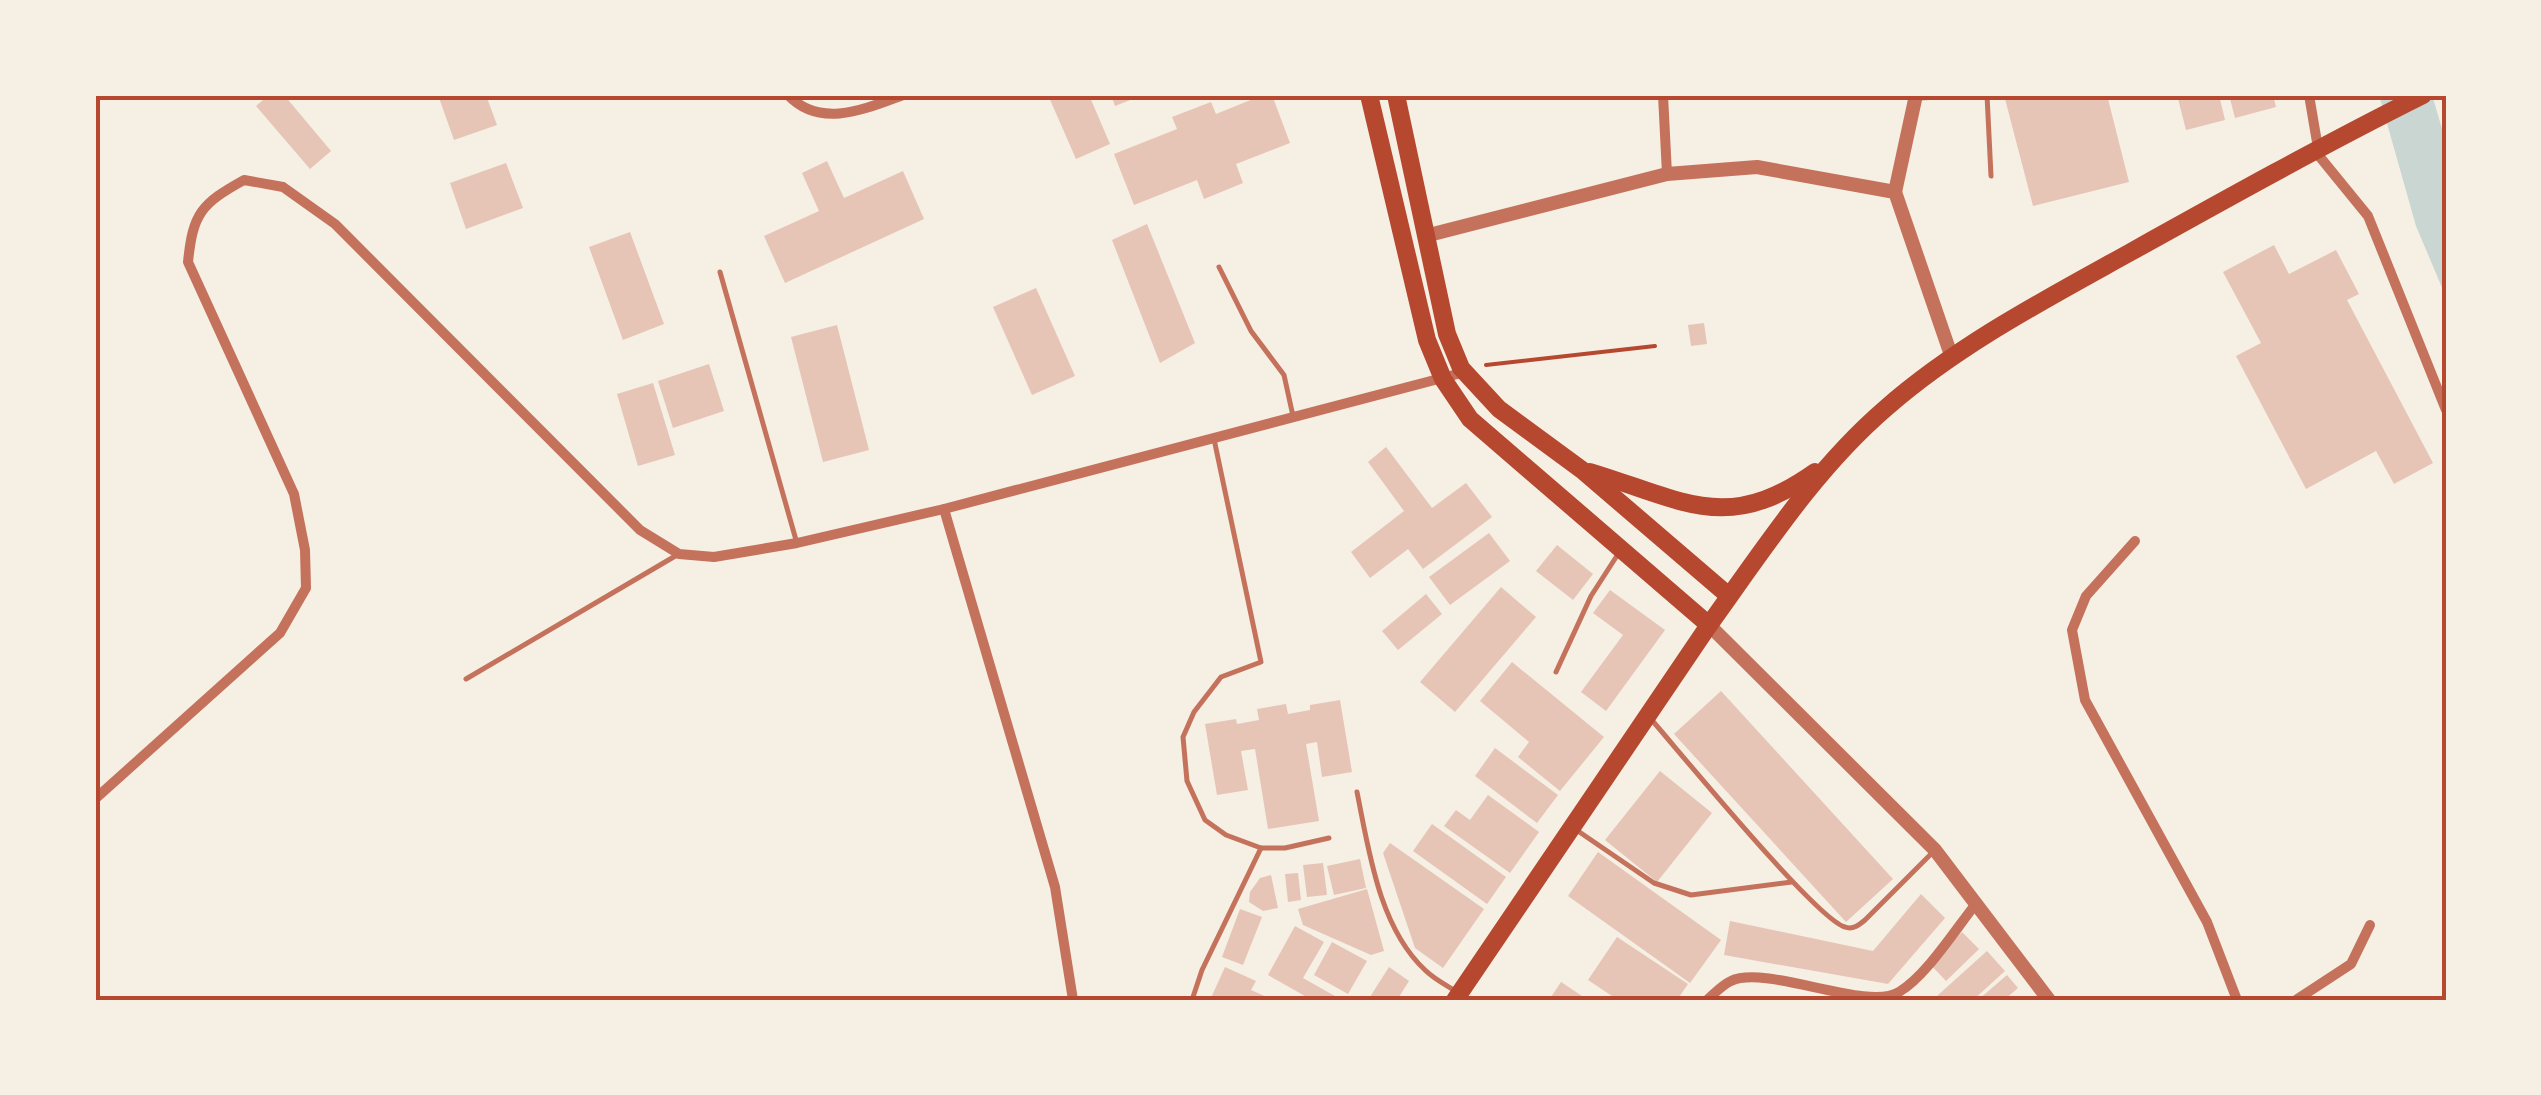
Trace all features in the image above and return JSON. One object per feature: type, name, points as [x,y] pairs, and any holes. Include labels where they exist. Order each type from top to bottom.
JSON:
[{"type":"main road","points":[[1370,95],[1427,340],[1443,379],[1470,420],[1708,624]]},
{"type":"main road","points":[[1396,95],[1447,334],[1463,370],[1499,410],[1582,470],[1729,596]]},
{"type":"main road","points":[[1457,997],[1708,624],[1836,458],[1886,408],[1952,358],[2054,294],[2423,95]]},
{"type":"main road","points":[[1582,470],[1698,506],[1726,509],[1774,499],[1836,458]]},
{"type":"street","points":[[788,95],[798,106],[816,113],[836,114],[857,112],[903,95]]},
{"type":"street","points":[[1662,95],[1667,174]]},
{"type":"street","points":[[2309,95],[2319,148],[2368,216],[2446,410]]},
{"type":"street","points":[[1916,97],[1895,192],[1952,358]]},
{"type":"street","points":[[1425,236],[1667,174],[1757,167],[1895,192]]},
{"type":"street","points":[[95,799],[280,632],[306,588],[305,550],[294,494],[188,262],[192,227],[212,198],[244,180],[284,187],[335,224],[640,530],[679,554],[714,557],[797,543],[944,509],[1443,379],[1463,370]]},
{"type":"street","points":[[944,509],[1055,887],[1073,1000]]},
{"type":"street","points":[[2135,541],[2086,596],[2072,630],[2085,700],[2207,922],[2237,1000]]},
{"type":"street","points":[[1708,624],[1935,850],[2049,1000]]},
{"type":"street","points":[[1706,1000],[1740,978],[1854,994],[1896,995],[1911,983],[1975,905]]},
{"type":"street","points":[[2296,1000],[2350,964],[2370,925]]},
{"type":"lane","points":[[1916,97],[1987,95],[1991,176]]},
{"type":"lane","points":[[1219,267],[1251,331],[1284,375],[1294,418]]},
{"type":"lane","points":[[720,272],[797,543]]},
{"type":"lane","points":[[1214,439],[1261,662],[1221,677],[1194,712],[1183,737],[1187,781],[1205,820],[1226,835],[1261,848],[1285,848],[1329,838]]},
{"type":"lane","points":[[1556,672],[1591,596],[1621,550]]},
{"type":"lane","points":[[466,679],[679,554]]},
{"type":"lane","points":[[1648,715],[1792,882],[1843,927],[1855,928],[1935,850]]},
{"type":"lane","points":[[1357,792],[1376,886],[1398,932],[1425,971],[1457,997]]},
{"type":"lane","points":[[1572,827],[1654,883],[1691,895],[1792,882]]},
{"type":"lane","points":[[1192,1000],[1202,970],[1261,848]]},
{"type":"path","points":[[1463,370],[1655,346]]},
{"type":"shaded area","points":[[2379,95],[2432,95],[2446,142],[2446,297],[2416,226]]},
{"type":"building","points":[[269,95],[284,95],[331,151],[310,169],[256,106]]},
{"type":"building","points":[[438,95],[486,95],[497,125],[454,140]]},
{"type":"building","points":[[1048,95],[1089,95],[1110,144],[1076,159]]},
{"type":"building","points":[[1111,95],[1143,95],[1115,106]]},
{"type":"building","points":[[1272,95],[1290,143],[1236,164],[1243,183],[1204,199],[1197,180],[1134,205],[1114,154],[1177,129],[1172,117],[1211,102],[1216,114]]},
{"type":"building","points":[[2004,95],[2107,95],[2129,182],[2033,206]]},
{"type":"building","points":[[2177,95],[2219,95],[2225,120],[2186,130]]},
{"type":"building","points":[[2229,95],[2273,95],[2276,107],[2235,118]]},
{"type":"building","points":[[827,161],[844,198],[903,171],[924,219],[785,283],[764,236],[819,211],[802,173]]},
{"type":"building","points":[[506,163],[523,208],[466,229],[450,183]]},
{"type":"building","points":[[1147,224],[1195,343],[1160,363],[1112,240]]},
{"type":"building","points":[[630,232],[664,324],[623,340],[589,247]]},
{"type":"building","points":[[2274,245],[2289,274],[2336,250],[2359,294],[2347,300],[2433,463],[2394,484],[2376,451],[2306,489],[2236,356],[2261,343],[2223,272]]},
{"type":"building","points":[[1036,288],[1075,376],[1032,395],[993,307]]},
{"type":"building","points":[[1704,323],[1707,344],[1691,346],[1688,325]]},
{"type":"building","points":[[837,325],[869,450],[823,462],[791,337]]},
{"type":"building","points":[[709,364],[724,411],[673,428],[658,381]]},
{"type":"building","points":[[653,383],[675,455],[638,466],[617,394]]},
{"type":"building","points":[[1386,447],[1432,508],[1466,483],[1492,517],[1423,569],[1408,549],[1370,578],[1351,552],[1404,511],[1368,462]]},
{"type":"building","points":[[1489,533],[1510,561],[1450,605],[1429,577]]},
{"type":"building","points":[[1557,545],[1593,574],[1573,600],[1536,571]]},
{"type":"building","points":[[1501,587],[1536,617],[1455,712],[1420,682]]},
{"type":"building","points":[[1610,590],[1665,630],[1606,711],[1581,692],[1623,635],[1593,613]]},
{"type":"building","points":[[1426,594],[1442,614],[1398,650],[1382,631]]},
{"type":"building","points":[[1512,662],[1604,737],[1560,791],[1518,757],[1529,742],[1480,701]]},
{"type":"building","points":[[1721,691],[1893,879],[1846,922],[1674,734]]},
{"type":"building","points":[[1340,700],[1352,772],[1322,777],[1317,742],[1306,744],[1319,821],[1268,829],[1255,749],[1241,751],[1248,790],[1217,795],[1205,724],[1259,720],[1257,709],[1286,704],[1288,714]]},
{"type":"building","points":[[1495,748],[1558,795],[1537,823],[1475,776]]},
{"type":"building","points":[[1660,771],[1712,813],[1657,882],[1605,840]]},
{"type":"building","points":[[1488,795],[1539,832],[1510,873],[1444,826],[1456,810],[1470,820]]},
{"type":"building","points":[[1432,824],[1506,877],[1487,904],[1413,851]]},
{"type":"building","points":[[1390,843],[1484,909],[1443,968],[1415,948],[1383,853]]},
{"type":"building","points":[[1598,852],[1721,940],[1690,983],[1568,896]]},
{"type":"building","points":[[1360,859],[1366,888],[1334,895],[1327,866]]},
{"type":"building","points":[[1323,863],[1327,895],[1307,897],[1303,865]]},
{"type":"building","points":[[1298,873],[1301,900],[1288,902],[1285,874]]},
{"type":"building","points":[[1271,875],[1278,908],[1263,911],[1249,902],[1250,892],[1260,878]]},
{"type":"building","points":[[1367,889],[1384,951],[1371,955],[1303,925],[1298,909]]},
{"type":"building","points":[[1921,894],[1945,918],[1888,984],[1724,955],[1730,921],[1873,951]]},
{"type":"building","points":[[1240,909],[1262,917],[1243,965],[1222,957]]},
{"type":"building","points":[[1295,926],[1324,942],[1303,978],[1342,1000],[1312,1000],[1268,975]]},
{"type":"building","points":[[1962,932],[1979,949],[1946,981],[1930,964]]},
{"type":"building","points":[[1617,937],[1688,984],[1677,1000],[1618,1000],[1588,980]]},
{"type":"building","points":[[1332,942],[1367,961],[1348,994],[1314,975]]},
{"type":"building","points":[[1987,951],[2005,971],[1973,1000],[1941,1000],[1937,996]]},
{"type":"building","points":[[1225,967],[1256,981],[1251,990],[1274,1000],[1210,1000]]},
{"type":"building","points":[[1389,967],[1409,981],[1397,1000],[1368,1000]]},
{"type":"building","points":[[2007,975],[2018,988],[2004,1000],[1978,1000]]},
{"type":"building","points":[[1561,982],[1588,1000],[1549,1000]]}]
